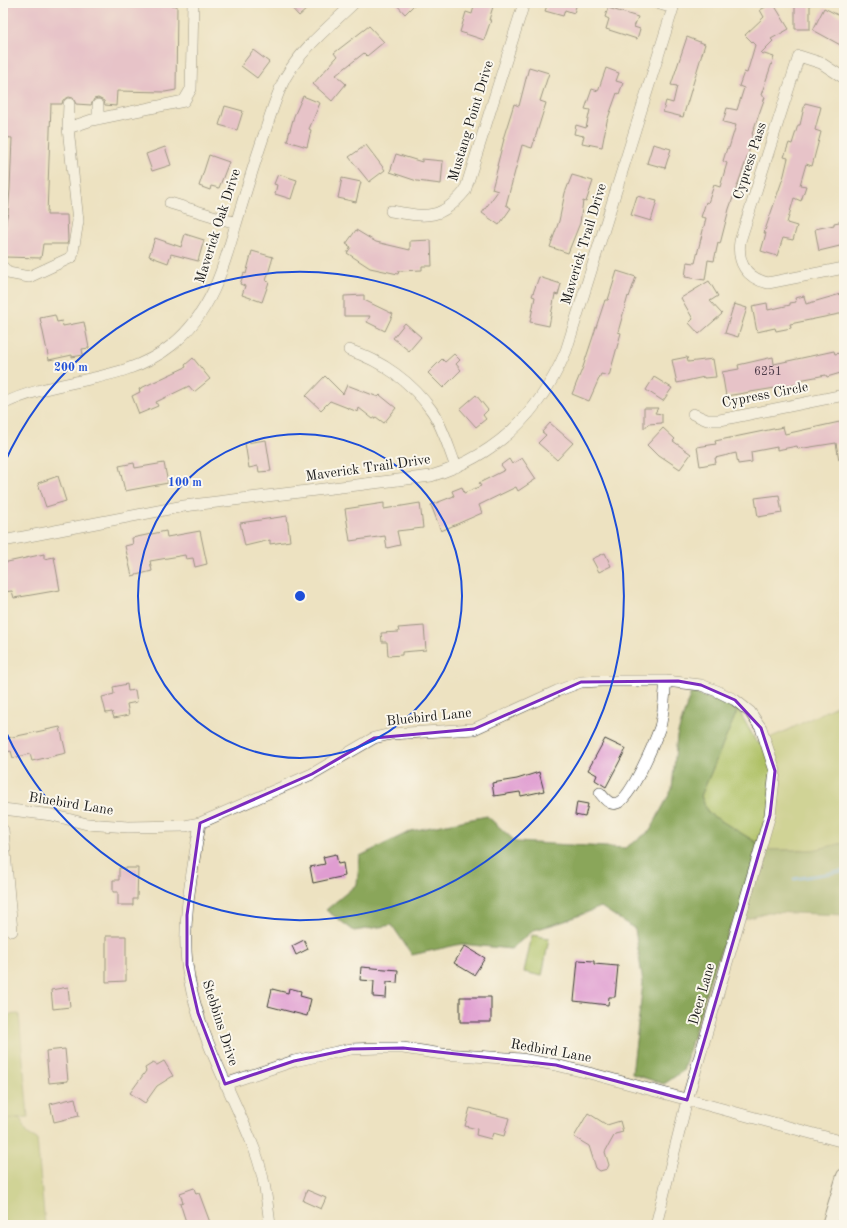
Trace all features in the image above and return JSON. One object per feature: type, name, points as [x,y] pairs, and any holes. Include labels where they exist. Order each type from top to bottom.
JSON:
[{"type":"main road","points":[[829,1225],[844,1176]]},
{"type":"street","points":[[68,128],[98,119],[184,101],[191,89],[193,3]]},
{"type":"street","name":"Maverick Oak Drive","points":[[3,404],[43,388],[116,373],[142,364],[172,345],[190,328],[214,290],[222,273],[236,223],[273,107],[285,80],[296,61],[318,36],[354,3]]},
{"type":"street","name":"Mustang Point Drive","points":[[391,210],[422,216],[433,215],[456,202],[465,191],[524,3]]},
{"type":"street","name":"Maverick Trail Drive","points":[[3,541],[184,506],[431,476],[456,467],[489,449],[522,421],[549,387],[558,371],[566,351],[673,8],[657,3]]},
{"type":"street","name":"Cypress Pass","points":[[844,78],[820,63],[799,56],[740,241],[739,258],[749,274],[761,281],[776,282],[844,268]]},
{"type":"street","points":[[3,267],[8,273],[28,278],[72,257],[78,221],[68,128],[69,104]]},
{"type":"street","points":[[98,105],[98,119]]},
{"type":"street","points":[[170,203],[236,223]]},
{"type":"street","points":[[349,350],[376,361],[393,372],[422,399],[432,412],[456,467]]},
{"type":"street","name":"Cypress Circle","points":[[692,414],[707,420],[720,420],[844,395]]},
{"type":"street","name":"Bluebird Lane","points":[[3,809],[52,815],[94,825],[128,827],[184,826],[200,823],[312,774],[374,738],[391,734],[474,729],[556,691],[581,682],[601,681],[666,681],[702,685],[736,700],[750,712],[761,728],[775,771]]},
{"type":"street","points":[[600,793],[606,800],[617,804],[623,799],[640,773],[660,726],[666,681]]},
{"type":"street","name":"Deer Lane","points":[[656,1225],[687,1100],[770,815],[775,771]]},
{"type":"street","name":"Stebbins Drive","points":[[200,823],[187,915],[185,940],[187,965],[198,1013],[225,1084],[255,1150],[262,1172],[270,1225]]},
{"type":"street","points":[[3,830],[12,931]]},
{"type":"street","name":"Redbird Lane","points":[[225,1084],[294,1061],[351,1049],[403,1048],[442,1054],[521,1059],[556,1065],[844,1142]]},
{"type":"highlighted area","points":[[678,681],[701,685],[735,700],[761,728],[775,771],[770,815],[687,1100],[556,1065],[403,1048],[351,1049],[294,1061],[225,1084],[198,1013],[187,965],[187,915],[200,823],[312,774],[374,738],[474,729],[581,682]]},
{"type":"green space","points":[[691,692],[738,709],[701,796],[708,813],[769,850],[813,850],[844,843],[844,915],[768,912],[732,924],[712,973],[683,1071],[664,1084],[632,1074],[643,983],[635,929],[601,907],[565,921],[534,930],[511,949],[461,944],[412,955],[392,925],[354,931],[326,910],[357,884],[360,856],[411,831],[487,816],[516,842],[625,848],[650,831],[672,789],[677,736]]},
{"type":"green space","points":[[844,702],[844,843],[813,850],[769,850],[708,813],[701,796],[738,709],[757,743],[788,730]]},
{"type":"green space","points":[[532,935],[549,938],[542,976],[524,972]]},
{"type":"green space","points":[[19,1014],[28,1117],[3,1119],[3,1015]]},
{"type":"green space","points":[[20,1118],[28,1134],[37,1139],[45,1225],[3,1225],[3,1120]]},
{"type":"building","points":[[3,3],[158,3],[177,6],[176,90],[165,92],[117,91],[116,106],[105,105],[104,101],[98,98],[94,99],[91,105],[76,104],[73,98],[69,97],[63,100],[62,104],[51,104],[47,215],[67,215],[68,241],[67,244],[43,244],[41,258],[4,257],[6,220],[10,189],[12,138],[3,137]]},
{"type":"building","points":[[287,3],[314,3],[299,16]]},
{"type":"building","points":[[395,3],[416,3],[405,14]]},
{"type":"building","points":[[475,3],[494,3],[489,20],[491,20],[484,40],[460,32],[466,12],[472,14]]},
{"type":"building","points":[[548,3],[577,3],[574,13],[565,10],[563,16],[545,11]]},
{"type":"building","points":[[773,3],[789,29],[771,39],[773,41],[761,53],[774,57],[761,95],[765,97],[752,134],[748,155],[729,209],[720,244],[718,243],[714,261],[708,260],[705,280],[685,277],[687,262],[695,263],[706,218],[701,217],[706,202],[708,203],[714,185],[720,187],[727,163],[723,161],[727,148],[729,148],[736,125],[723,122],[727,108],[737,110],[744,88],[739,86],[744,72],[747,73],[755,45],[745,35],[764,17],[760,10]]},
{"type":"building","points":[[795,3],[810,3],[810,29],[795,29]]},
{"type":"building","points":[[608,8],[638,17],[634,27],[640,29],[637,39],[606,29],[609,19],[605,17]]},
{"type":"building","points":[[824,8],[844,18],[844,47],[813,30]]},
{"type":"building","points":[[369,26],[384,42],[367,56],[364,53],[336,75],[346,84],[332,101],[313,84],[337,57],[334,53]]},
{"type":"building","points":[[687,37],[705,44],[683,117],[663,112],[666,101],[673,103],[677,86],[671,85]]},
{"type":"building","points":[[253,50],[269,62],[257,78],[241,66]]},
{"type":"building","points":[[529,67],[549,73],[540,101],[546,103],[532,148],[522,145],[506,205],[511,208],[499,225],[482,213],[498,191],[492,189],[503,139],[514,104],[519,106]]},
{"type":"building","points":[[606,68],[619,73],[616,81],[623,83],[619,94],[617,93],[607,121],[602,147],[582,143],[584,136],[574,134],[576,125],[586,128],[590,110],[585,109],[592,89],[598,91]]},
{"type":"building","points":[[303,96],[320,103],[309,129],[311,130],[307,147],[287,141],[294,116]]},
{"type":"building","points":[[805,103],[821,107],[815,130],[821,132],[812,166],[806,164],[800,185],[806,186],[801,201],[794,198],[787,223],[797,226],[793,240],[783,238],[777,256],[761,251],[766,233],[764,233],[784,175],[788,158],[784,157],[789,143],[792,144],[798,125],[800,125]]},
{"type":"building","points":[[225,106],[243,111],[237,130],[219,125]]},
{"type":"building","points":[[653,144],[671,149],[665,168],[647,163]]},
{"type":"building","points":[[366,145],[385,170],[369,182],[349,157]]},
{"type":"building","points":[[165,147],[171,165],[152,171],[146,154]]},
{"type":"building","points":[[396,154],[422,162],[422,159],[443,161],[441,184],[417,181],[390,172]]},
{"type":"building","points":[[209,155],[229,162],[219,188],[211,186],[210,190],[199,186]]},
{"type":"building","points":[[278,174],[297,180],[291,199],[275,194],[277,185],[274,184]]},
{"type":"building","points":[[572,175],[593,181],[586,202],[583,201],[580,223],[568,253],[550,247],[559,221],[565,193]]},
{"type":"building","points":[[342,178],[361,182],[356,202],[338,198]]},
{"type":"building","points":[[637,196],[657,201],[651,221],[631,215]]},
{"type":"building","points":[[844,221],[844,245],[819,251],[815,229]]},
{"type":"building","points":[[356,230],[376,242],[410,250],[410,241],[431,240],[432,266],[422,266],[422,270],[399,271],[398,274],[370,268],[347,253],[351,247],[346,244]]},
{"type":"building","points":[[185,234],[204,240],[198,261],[171,254],[168,263],[149,256],[155,238],[181,247]]},
{"type":"building","points":[[252,251],[273,257],[266,281],[269,282],[262,302],[242,295],[245,286],[240,284],[244,273],[246,274]]},
{"type":"building","points":[[617,271],[636,277],[629,297],[628,296],[618,332],[621,333],[609,376],[601,374],[589,401],[572,394],[583,367],[605,300],[608,300]]},
{"type":"building","points":[[539,277],[561,284],[558,295],[555,294],[549,326],[530,322],[535,297],[532,296]]},
{"type":"building","points":[[709,281],[718,296],[710,301],[722,314],[699,334],[689,323],[693,319],[681,298]]},
{"type":"building","points":[[844,293],[844,313],[790,324],[791,328],[776,331],[775,328],[757,332],[752,306],[767,303],[768,310],[790,305],[790,303],[796,302],[795,298],[804,296],[806,304]]},
{"type":"building","points":[[364,295],[364,300],[393,314],[385,331],[367,322],[370,316],[344,316],[344,296]]},
{"type":"building","points":[[734,304],[747,308],[738,337],[725,333]]},
{"type":"building","points":[[55,315],[57,322],[62,321],[63,326],[84,322],[89,348],[82,349],[83,355],[72,357],[72,355],[49,360],[40,318]]},
{"type":"building","points":[[405,323],[421,337],[409,351],[393,338]]},
{"type":"building","points":[[834,351],[835,354],[844,352],[844,372],[827,377],[826,375],[799,380],[800,384],[726,396],[722,372],[739,369],[738,365],[773,357],[774,364]]},
{"type":"building","points":[[454,354],[460,360],[456,364],[461,370],[443,388],[428,373],[442,359],[445,362]]},
{"type":"building","points":[[687,357],[688,362],[713,359],[716,377],[704,377],[677,383],[672,360]]},
{"type":"building","points":[[193,358],[210,379],[194,392],[189,386],[156,402],[158,406],[139,414],[132,396],[140,392],[139,389],[186,367],[185,365]]},
{"type":"building","points":[[325,376],[343,394],[347,385],[378,397],[380,395],[396,408],[384,423],[376,417],[373,419],[359,408],[358,412],[330,401],[321,410],[306,396]]},
{"type":"building","points":[[654,377],[672,388],[663,401],[646,390]]},
{"type":"building","points":[[476,395],[488,410],[483,415],[486,419],[476,427],[460,409]]},
{"type":"building","points":[[644,408],[658,408],[655,413],[662,414],[662,423],[648,424],[644,429]]},
{"type":"building","points":[[844,421],[844,459],[839,460],[836,443],[798,449],[797,446],[777,450],[777,447],[751,452],[752,462],[738,464],[736,453],[715,458],[716,463],[700,466],[697,447],[716,444],[715,441],[783,427],[785,434]]},
{"type":"building","points":[[550,423],[573,443],[557,460],[538,443],[546,435],[542,432]]},
{"type":"building","points":[[663,428],[675,439],[673,441],[691,454],[680,469],[659,455],[658,456],[647,445]]},
{"type":"building","points":[[266,440],[271,471],[259,472],[258,466],[249,468],[245,443]]},
{"type":"building","points":[[522,458],[536,479],[518,491],[516,487],[479,505],[482,513],[441,531],[431,505],[454,496],[452,491],[462,487],[464,493],[481,486],[479,483],[505,470],[501,465],[509,459],[512,464]]},
{"type":"building","points":[[134,463],[135,468],[164,463],[168,483],[125,491],[119,466]]},
{"type":"building","points":[[58,476],[66,501],[46,507],[38,483]]},
{"type":"building","points":[[779,495],[782,513],[758,517],[755,498]]},
{"type":"building","points":[[384,503],[384,509],[420,503],[423,528],[397,531],[400,545],[387,548],[385,536],[350,541],[345,509]]},
{"type":"building","points":[[287,516],[290,541],[270,544],[270,540],[245,546],[240,523]]},
{"type":"building","points":[[166,531],[167,537],[200,531],[207,564],[195,567],[193,558],[186,559],[185,555],[150,561],[152,571],[132,576],[125,546],[133,544],[132,538]]},
{"type":"building","points":[[605,553],[611,566],[599,572],[592,559]]},
{"type":"building","points":[[44,554],[44,559],[54,557],[60,590],[14,598],[12,591],[3,592],[3,563]]},
{"type":"building","points":[[424,626],[426,650],[402,652],[402,655],[388,656],[387,642],[382,642],[381,633],[399,632],[398,628]]},
{"type":"building","points":[[127,684],[128,691],[135,690],[137,702],[127,704],[129,715],[114,718],[112,712],[106,713],[102,697],[114,694],[113,687]]},
{"type":"building","points":[[60,727],[66,753],[32,761],[30,754],[13,758],[11,751],[3,753],[3,739]]},
{"type":"building","points":[[605,739],[626,749],[606,787],[595,780],[597,775],[588,770]]},
{"type":"building","points":[[539,772],[544,791],[521,796],[520,792],[494,796],[492,783],[517,779]]},
{"type":"building","points":[[577,802],[588,804],[585,817],[575,815]]},
{"type":"building","points":[[336,854],[338,864],[343,863],[345,876],[313,883],[310,867],[325,864],[323,857]]},
{"type":"building","points":[[119,868],[138,868],[137,899],[133,899],[133,905],[118,905],[118,892],[113,892],[113,880],[119,880]]},
{"type":"building","points":[[106,936],[126,936],[126,981],[106,982]]},
{"type":"building","points":[[304,940],[308,949],[296,955],[292,946]]},
{"type":"building","points":[[465,946],[485,958],[474,975],[454,963]]},
{"type":"building","points":[[578,960],[594,961],[594,964],[618,966],[615,997],[609,997],[608,1005],[574,1001]]},
{"type":"building","points":[[361,967],[398,970],[397,983],[387,982],[386,998],[373,997],[374,981],[360,980]]},
{"type":"building","points":[[68,987],[70,1007],[53,1009],[51,990]]},
{"type":"building","points":[[289,988],[301,991],[300,996],[311,999],[307,1016],[268,1006],[272,989],[288,993]]},
{"type":"building","points":[[460,997],[491,997],[491,1022],[460,1022]]},
{"type":"building","points":[[65,1049],[68,1081],[49,1083],[46,1051]]},
{"type":"building","points":[[164,1061],[173,1076],[157,1086],[145,1103],[130,1093],[146,1071],[145,1068],[153,1063],[157,1065]]},
{"type":"building","points":[[75,1098],[79,1116],[54,1122],[50,1104]]},
{"type":"building","points":[[470,1108],[509,1118],[504,1136],[493,1133],[491,1139],[476,1135],[477,1129],[465,1126]]},
{"type":"building","points":[[588,1113],[607,1125],[620,1121],[623,1132],[615,1134],[605,1152],[609,1165],[607,1169],[600,1171],[596,1168],[589,1146],[574,1137]]},
{"type":"building","points":[[194,1188],[196,1194],[199,1193],[211,1225],[187,1225],[180,1203],[183,1202],[180,1193]]},
{"type":"building","points":[[307,1190],[326,1198],[321,1209],[303,1201]]},
{"type":"waterway","points":[[794,879],[844,871]]}]
